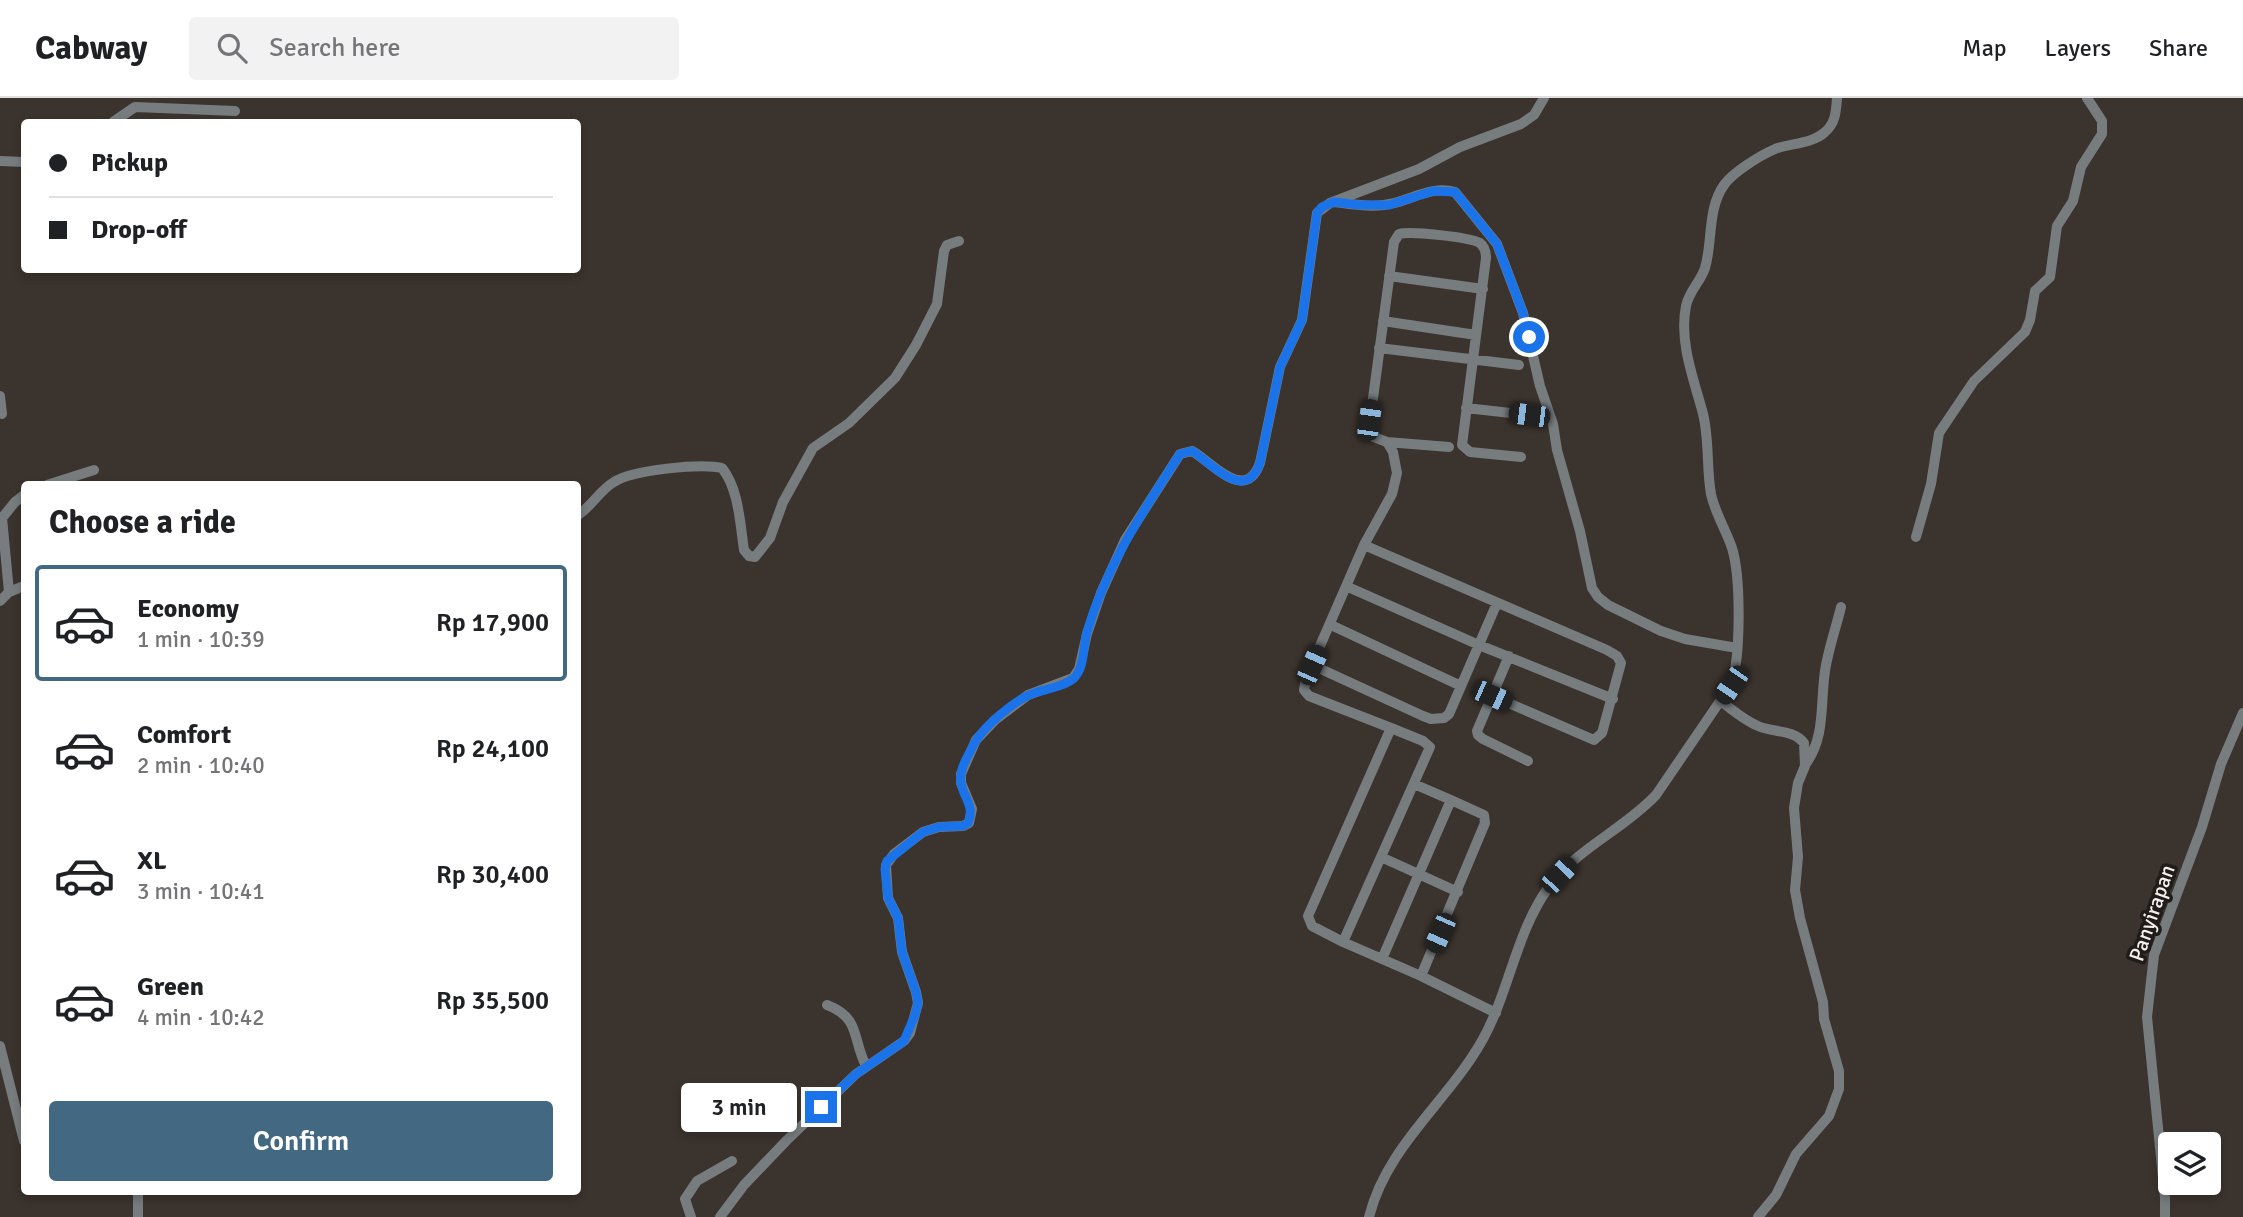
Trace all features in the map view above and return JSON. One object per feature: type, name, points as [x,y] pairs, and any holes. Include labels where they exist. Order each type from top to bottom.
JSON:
[{"type":"street","points":[[720,1217],[738,1192],[787,1140],[866,1066],[904,1041],[909,1033],[918,1003],[902,952],[898,918],[888,898],[885,869],[887,861],[923,832],[968,823],[972,809],[961,783],[961,774],[976,740],[995,720],[1028,695],[1073,678],[1079,669],[1101,593],[1125,540],[1180,454],[1192,451],[1224,475],[1238,481],[1249,479],[1255,473],[1260,463],[1280,367],[1302,320],[1314,222],[1322,207],[1419,169],[1460,147],[1521,124],[1534,115],[1544,98]]},
{"type":"street","points":[[1369,1217],[1374,1196],[1400,1149],[1466,1066],[1496,1013],[1517,952],[1547,890],[1578,855],[1636,814],[1656,795],[1721,701],[1734,675],[1737,591],[1733,552],[1711,496],[1703,411],[1689,367],[1685,330],[1686,305],[1704,269],[1712,220],[1724,184],[1744,167],[1776,149],[1811,140],[1825,133],[1836,115],[1837,98]]},
{"type":"street","points":[[1916,537],[1931,484],[1939,433],[1974,381],[2025,332],[2035,291],[2050,277],[2057,226],[2073,201],[2081,167],[2102,134],[2102,121],[2087,98]]},
{"type":"street","points":[[117,119],[135,107],[235,111]]},
{"type":"street","points":[[0,161],[21,162]]},
{"type":"street","points":[[1334,202],[1389,205],[1433,191],[1455,192],[1497,244],[1523,313],[1592,588],[1608,605],[1661,631],[1685,639],[1737,648]]},
{"type":"street","points":[[1449,447],[1387,442],[1371,436],[1368,428],[1394,239],[1399,234],[1418,232],[1481,244],[1485,249],[1483,289],[1462,445],[1463,448],[1476,453],[1521,457]]},
{"type":"street","points":[[581,512],[617,480],[650,471],[717,466],[722,468],[729,478],[736,500],[744,550],[755,557],[771,538],[783,502],[813,448],[849,423],[895,378],[937,304],[944,251],[947,246],[959,242]]},
{"type":"street","points":[[1389,276],[1483,289]]},
{"type":"street","points":[[1383,321],[1476,335]]},
{"type":"street","points":[[1379,348],[1519,365]]},
{"type":"street","points":[[0,396],[2,414]]},
{"type":"street","points":[[1466,408],[1529,415]]},
{"type":"street","points":[[1343,942],[1430,747],[1423,740],[1305,694],[1306,678],[1348,587],[1364,545],[1390,501],[1396,461],[1387,442]]},
{"type":"street","points":[[60,481],[94,470]]},
{"type":"street","points":[[9,592],[1,517],[21,497]]},
{"type":"street","points":[[1364,545],[1607,650],[1618,656],[1621,667],[1601,733],[1594,740],[1492,696]]},
{"type":"street","points":[[0,601],[9,592],[21,587]]},
{"type":"street","points":[[1348,587],[1479,645],[1613,699]]},
{"type":"street","points":[[1312,665],[1431,719],[1444,718],[1497,603]]},
{"type":"street","points":[[1758,1217],[1776,1195],[1796,1154],[1829,1116],[1839,1089],[1837,1062],[1796,897],[1798,857],[1794,808],[1798,783],[1818,738],[1823,714],[1825,668],[1841,607]]},
{"type":"street","points":[[1331,625],[1461,686]]},
{"type":"street","points":[[1509,656],[1479,724],[1478,735],[1528,761]]},
{"type":"street","points":[[1721,701],[1757,726],[1801,738],[1804,743],[1805,766]]},
{"type":"street","name":"Panyirapan","points":[[2165,1217],[2147,1017],[2154,955],[2202,827],[2221,764],[2243,713]]},
{"type":"street","points":[[1391,728],[1308,916],[1312,926],[1343,942],[1496,1013]]},
{"type":"street","points":[[1414,785],[1451,800],[1484,816],[1485,819],[1458,892],[1421,976]]},
{"type":"street","points":[[1382,959],[1451,800]]},
{"type":"street","points":[[1381,857],[1458,892]]},
{"type":"street","points":[[827,1006],[841,1012],[854,1025],[860,1053],[866,1066]]},
{"type":"street","points":[[0,1046],[21,1129]]},
{"type":"street","points":[[691,1217],[685,1199],[695,1183],[732,1161]]},
{"type":"street","points":[[138,1195],[138,1217]]},
{"type":"route","points":[[821,1107],[866,1066],[904,1041],[915,1015],[918,1003],[916,992],[902,952],[900,924],[888,898],[885,869],[887,861],[923,832],[939,827],[955,828],[966,825],[972,816],[972,809],[961,783],[961,774],[976,740],[995,720],[1028,695],[1073,678],[1079,669],[1101,593],[1125,540],[1180,454],[1192,451],[1224,475],[1238,481],[1249,479],[1255,473],[1260,463],[1275,383],[1302,320],[1314,222],[1322,207],[1334,202],[1389,205],[1433,191],[1455,192],[1497,244],[1523,313],[1529,337]]}]
